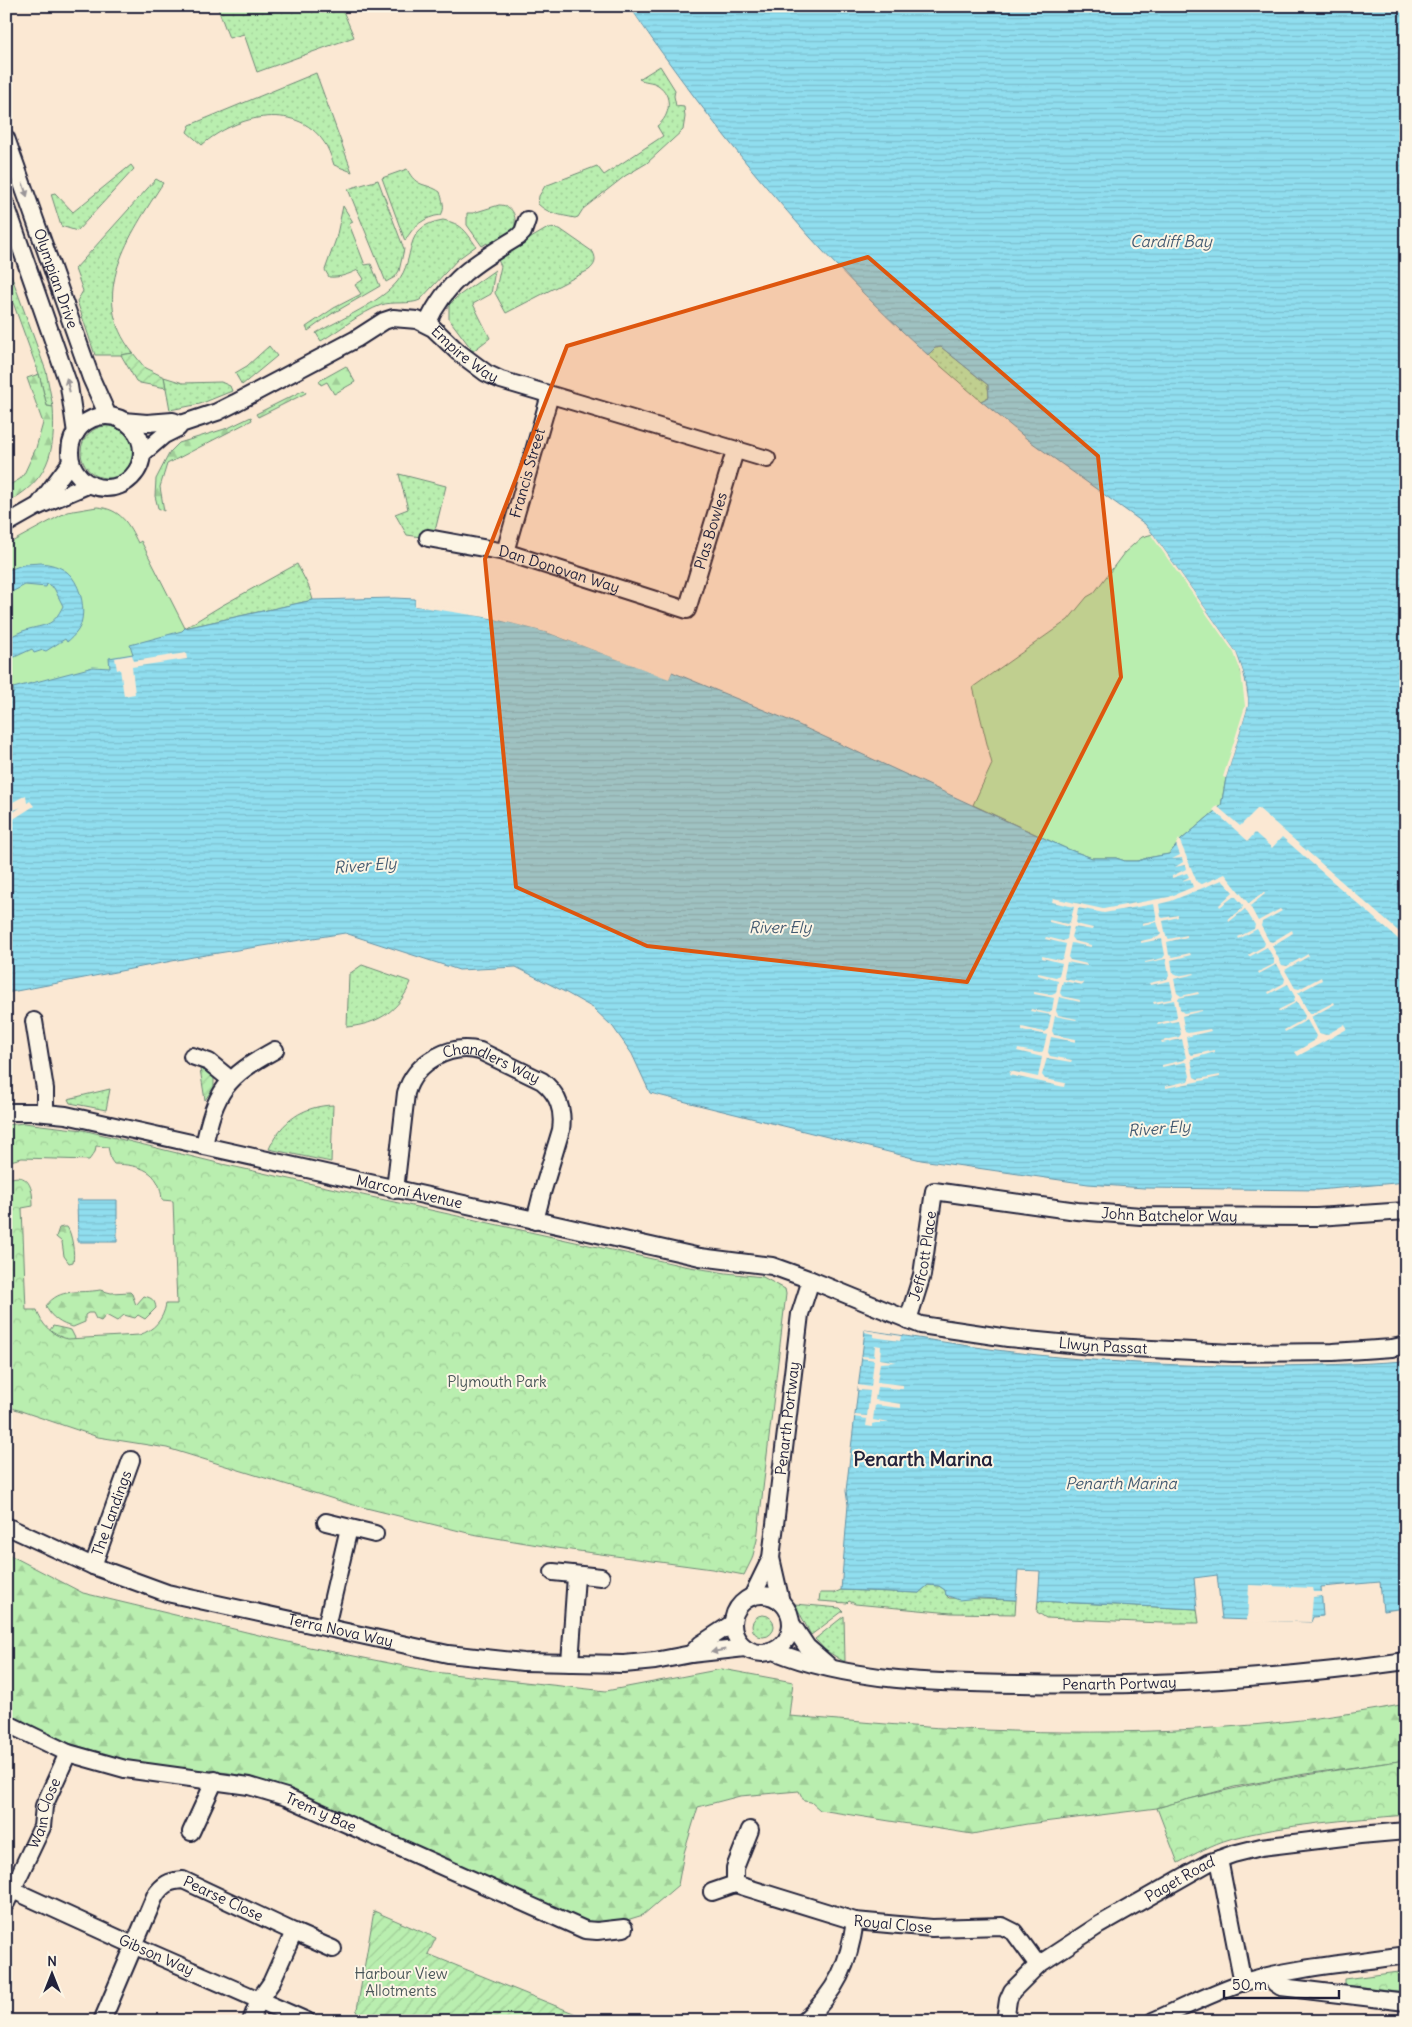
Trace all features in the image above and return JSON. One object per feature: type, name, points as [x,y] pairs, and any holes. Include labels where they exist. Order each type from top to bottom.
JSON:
[{"type":"street","name":"Olympian Drive","points":[[6,138],[91,378],[116,419]]},
{"type":"street","name":"Olympian Drive","points":[[6,205],[70,386],[76,433]]},
{"type":"street","points":[[427,324],[434,307],[450,287],[469,268],[518,237],[523,232],[527,220]]},
{"type":"street","name":"Empire Way","points":[[142,454],[151,444],[178,428],[181,424],[217,412],[254,394],[356,339],[384,321],[400,317],[427,324],[458,352],[486,373],[504,381],[766,459]]},
{"type":"street","name":"Francis Street","points":[[506,552],[550,395]]},
{"type":"street","points":[[98,417],[116,419],[134,429],[140,441],[142,454],[138,469],[124,483],[106,488],[90,484],[82,479],[71,462],[70,452],[76,433],[90,420],[98,417]]},
{"type":"street","name":"Empire Way","points":[[116,419],[147,423],[173,421],[181,424]]},
{"type":"street","name":"Plas Bowles","points":[[687,610],[735,451]]},
{"type":"street","points":[[36,507],[71,462]]},
{"type":"street","points":[[6,524],[36,507],[90,484]]},
{"type":"street","name":"Dan Donovan Way","points":[[428,538],[506,552],[687,610]]},
{"type":"street","points":[[34,1021],[45,1089],[45,1112]]},
{"type":"street","name":"Chandlers Way","points":[[395,1190],[408,1085],[436,1057],[456,1049],[471,1049],[480,1051],[542,1081],[550,1088],[560,1105],[563,1122],[562,1130],[535,1220]]},
{"type":"street","points":[[204,1146],[212,1111],[231,1080],[242,1069],[275,1050]]},
{"type":"street","points":[[192,1056],[209,1062],[231,1080]]},
{"type":"street","name":"Marconi Avenue","points":[[6,1112],[45,1112],[92,1120],[700,1258],[766,1265],[811,1280]]},
{"type":"street","name":"John Batchelor Way","points":[[934,1191],[1078,1211],[1141,1216],[1317,1217],[1406,1211]]},
{"type":"street","name":"Jeffcott Place","points":[[908,1320],[922,1275],[934,1191]]},
{"type":"street","name":"Llwyn Passat","points":[[811,1280],[908,1320],[933,1328],[1017,1339],[1092,1346],[1196,1352],[1333,1352],[1392,1348],[1406,1345]]},
{"type":"street","name":"Penarth Portway","points":[[752,1597],[771,1558],[800,1314],[811,1280]]},
{"type":"street","name":"The Landings","points":[[92,1566],[131,1460]]},
{"type":"street","points":[[326,1522],[375,1534]]},
{"type":"street","name":"Terra Nova Way","points":[[6,1526],[92,1566],[167,1593],[428,1651],[470,1658],[570,1664],[640,1663],[690,1654],[745,1648]]},
{"type":"street","points":[[326,1627],[349,1528]]},
{"type":"street","name":"Penarth Portway","points":[[771,1558],[782,1602]]},
{"type":"street","points":[[553,1572],[576,1576],[601,1577]]},
{"type":"street","points":[[570,1664],[576,1576]]},
{"type":"street","points":[[770,1596],[782,1602],[790,1615],[791,1623],[787,1640],[774,1651],[759,1653],[745,1648],[735,1635],[732,1623],[737,1609],[744,1601],[752,1597],[770,1596]]},
{"type":"street","name":"Terra Nova Way","points":[[690,1654],[701,1644],[732,1623]]},
{"type":"street","name":"Penarth Portway","points":[[791,1623],[807,1647],[832,1669]]},
{"type":"street","name":"Penarth Portway","points":[[774,1651],[817,1666],[851,1674],[966,1683],[1111,1686],[1234,1679],[1406,1661]]},
{"type":"street","name":"Trem y Bae","points":[[6,1723],[68,1753],[125,1769],[215,1780],[249,1786],[286,1797],[310,1806],[585,1930],[597,1931],[624,1928]]},
{"type":"street","name":"Wain Close","points":[[8,1893],[42,1827],[44,1806],[68,1753]]},
{"type":"street","points":[[191,1832],[215,1780]]},
{"type":"street","points":[[712,1892],[735,1884],[735,1868],[750,1830]]},
{"type":"street","name":"Paget Road","points":[[1004,2021],[1008,2000],[1012,1991],[1038,1965],[1071,1942],[1189,1872],[1219,1858],[1277,1845],[1406,1831]]},
{"type":"street","points":[[1219,1858],[1242,1983]]},
{"type":"street","name":"Pearse Close","points":[[102,2021],[133,1945],[161,1887],[170,1881],[183,1880],[333,1949]]},
{"type":"street","name":"Royal Close","points":[[735,1884],[855,1921],[932,1928],[1002,1926],[1014,1932],[1038,1965]]},
{"type":"street","name":"Gibson Way","points":[[8,1893],[307,2021]]},
{"type":"street","points":[[804,2021],[823,2002],[841,1976],[852,1943],[855,1921]]},
{"type":"street","points":[[251,2021],[259,2000],[271,1983],[294,1932]]},
{"type":"street","points":[[1161,2019],[1242,1983],[1270,1976],[1406,1955]]},
{"type":"street","points":[[1270,1976],[1275,1983],[1282,1986],[1406,2002]]},
{"type":"highlighted area","points":[[868,257],[1098,456],[1121,677],[967,982],[647,946],[516,887],[485,559],[567,346]]},
{"type":"green space","points":[[217,6],[341,6],[354,37],[257,72],[244,34],[229,38]]},
{"type":"green space","points":[[660,66],[675,90],[676,106],[684,107],[683,130],[647,163],[625,176],[583,209],[578,217],[555,214],[538,204],[539,196],[545,186],[597,166],[604,175],[663,136],[657,126],[662,122],[667,111],[668,100],[666,94],[658,85],[639,79]]},
{"type":"green space","points":[[316,73],[352,172],[334,165],[327,147],[315,132],[301,122],[285,117],[249,120],[232,126],[202,145],[187,132],[190,125]]},
{"type":"green space","points":[[131,165],[134,169],[77,231],[61,226],[51,194],[55,193],[73,212]]},
{"type":"green space","points":[[407,169],[414,180],[440,192],[443,206],[441,215],[424,220],[412,231],[405,241],[382,178]]},
{"type":"green space","points":[[156,179],[163,183],[127,244],[118,266],[113,287],[113,309],[119,331],[133,353],[95,355],[77,301],[83,291],[75,269]]},
{"type":"green space","points":[[378,180],[404,249],[399,271],[395,277],[386,282],[348,189]]},
{"type":"green space","points":[[499,205],[509,207],[514,213],[514,231],[489,247],[487,243],[482,246],[467,225],[467,213]]},
{"type":"green space","points":[[343,206],[353,222],[349,224],[365,265],[371,264],[380,286],[330,315],[308,331],[306,327],[334,308],[361,294],[355,285],[364,279],[358,270],[344,275],[329,277],[325,270],[336,239]]},
{"type":"green space","points":[[443,220],[455,223],[463,228],[476,246],[458,259],[420,300],[391,303],[373,308],[321,341],[316,333],[381,297],[390,289],[403,272],[415,236],[421,229]]},
{"type":"green space","points":[[548,228],[560,229],[593,252],[595,257],[594,264],[589,270],[506,313],[495,293],[501,266],[497,258]]},
{"type":"green space","points":[[6,261],[46,371],[53,407],[47,406],[39,374],[7,286],[9,282],[6,272]]},
{"type":"green space","points":[[495,270],[491,294],[473,304],[490,338],[473,351],[449,319],[449,305],[457,297]]},
{"type":"green space","points":[[269,346],[277,356],[242,385],[235,373],[247,366]]},
{"type":"green space","points":[[941,347],[988,385],[989,397],[981,401],[928,355],[935,348]]},
{"type":"green space","points":[[133,353],[145,368],[164,377],[166,388],[136,381],[121,355]]},
{"type":"green space","points":[[346,366],[355,382],[334,394],[327,382],[321,385],[319,381]]},
{"type":"green space","points":[[39,374],[47,406],[53,407],[54,423],[51,452],[40,475],[31,485],[6,503],[6,487],[20,479],[24,474],[36,448],[43,423],[27,378]]},
{"type":"green space","points":[[164,377],[183,383],[221,382],[230,386],[232,391],[200,404],[170,410]]},
{"type":"green space","points":[[304,390],[306,393],[258,417],[256,414]]},
{"type":"green space","points":[[251,417],[252,420],[167,464],[160,487],[164,511],[158,508],[155,496],[156,479],[170,452],[179,443],[228,428]]},
{"type":"green space","points":[[107,426],[121,430],[129,438],[133,452],[129,466],[121,474],[107,478],[93,474],[85,466],[81,452],[85,438],[93,430]]},
{"type":"green space","points":[[399,474],[446,486],[436,527],[428,538],[407,535],[395,514],[408,509]]},
{"type":"green space","points":[[97,507],[105,508],[118,514],[127,523],[138,543],[141,541],[185,628],[196,684],[6,808],[6,545],[67,512]]},
{"type":"green space","points":[[1153,534],[1236,652],[1248,698],[1226,778],[1221,806],[1181,840],[1169,854],[1138,861],[1125,861],[1116,858],[1092,858],[1065,848],[973,805],[992,764],[973,687],[1068,620],[1087,597],[1094,593],[1124,553],[1142,537]]},
{"type":"green space","points":[[297,564],[309,587],[313,600],[185,628],[221,606]]},
{"type":"green space","points":[[362,965],[411,982],[400,1001],[386,1014],[368,1023],[347,1027],[349,974]]},
{"type":"green space","points":[[200,1069],[214,1078],[214,1087],[205,1100]]},
{"type":"green space","points":[[110,1089],[106,1110],[70,1103],[68,1099]]},
{"type":"green space","points":[[333,1105],[331,1162],[269,1149],[280,1130],[294,1117],[312,1108]]},
{"type":"green space","name":"Plymouth Park","points":[[24,1123],[83,1130],[222,1164],[684,1266],[763,1277],[785,1289],[786,1294],[757,1540],[752,1559],[744,1575],[472,1534],[350,1504],[167,1448],[98,1437],[6,1406],[6,1180],[20,1177],[25,1179],[31,1187],[33,1206],[22,1208],[26,1310],[37,1310],[41,1320],[48,1329],[68,1339],[139,1335],[157,1324],[163,1315],[166,1304],[177,1304],[173,1201],[162,1200],[157,1182],[153,1176],[140,1168],[114,1164],[108,1147],[96,1146],[95,1152],[89,1160],[22,1158],[6,1162],[6,1125]]},
{"type":"green space","points":[[67,1227],[69,1230],[73,1244],[73,1262],[69,1263],[64,1256],[62,1242],[56,1237],[59,1228]]},
{"type":"green space","points":[[100,1290],[111,1293],[130,1292],[136,1305],[144,1296],[154,1301],[156,1308],[145,1319],[138,1315],[135,1318],[124,1315],[117,1321],[106,1315],[101,1321],[96,1319],[93,1313],[88,1313],[85,1315],[85,1322],[73,1327],[57,1320],[50,1314],[46,1306],[57,1296],[70,1292]]},
{"type":"green space","points":[[53,1326],[71,1330],[75,1338],[73,1345],[49,1331]]},
{"type":"green space","points":[[6,1553],[83,1593],[309,1647],[434,1672],[606,1691],[722,1669],[793,1682],[789,1716],[961,1729],[1039,1732],[1144,1731],[1197,1729],[1302,1720],[1406,1704],[1406,1760],[1305,1774],[1234,1787],[1157,1808],[1027,1824],[972,1834],[820,1810],[811,1802],[804,1801],[799,1791],[740,1796],[698,1807],[684,1853],[678,1885],[643,1915],[614,1924],[592,1925],[275,1784],[229,1773],[131,1762],[69,1743],[6,1715]]},
{"type":"green space","points":[[928,1585],[939,1586],[945,1590],[949,1598],[1016,1600],[1015,1614],[951,1613],[855,1604],[849,1601],[847,1603],[819,1601],[820,1593],[834,1593],[841,1590],[919,1593]]},
{"type":"green space","points":[[1038,1601],[1197,1609],[1199,1623],[1046,1618],[1037,1612]]},
{"type":"green space","points":[[795,1604],[840,1608],[843,1611],[811,1635]]},
{"type":"green space","points":[[763,1615],[771,1618],[774,1626],[771,1634],[763,1637],[755,1634],[752,1626],[755,1618]]},
{"type":"green space","points":[[844,1616],[845,1661],[843,1661],[825,1650],[815,1639]]},
{"type":"green space","points":[[1406,1760],[1406,1815],[1317,1823],[1251,1834],[1217,1844],[1178,1863],[1157,1808],[1249,1785]]},
{"type":"green space","name":"Harbour View Allotments","points":[[374,1911],[436,1938],[428,1954],[593,2021],[355,2021]]},
{"type":"green space","points":[[1406,1971],[1406,1992],[1344,1985],[1344,1979]]},
{"type":"water","points":[[629,6],[1406,6],[1406,1182],[1318,1190],[1144,1188],[1088,1184],[921,1160],[650,1093],[632,1054],[613,1027],[593,1008],[563,991],[516,967],[459,970],[345,933],[193,957],[6,993],[6,695],[14,693],[13,688],[93,667],[110,668],[109,658],[133,654],[130,645],[182,631],[185,628],[313,600],[415,599],[415,606],[457,611],[516,624],[549,633],[669,678],[672,672],[788,720],[1065,848],[1092,858],[1116,858],[1125,861],[1138,861],[1169,854],[1181,840],[1221,806],[1226,778],[1248,706],[1248,692],[1245,679],[1236,652],[1153,534],[1145,524],[1027,439],[981,401],[989,397],[988,385],[941,347],[935,348],[928,355],[845,275],[768,190],[697,100]]},
{"type":"water","points":[[41,563],[61,568],[75,581],[83,607],[79,629],[67,642],[65,639],[46,651],[34,653],[32,649],[6,661],[6,639],[53,621],[63,606],[54,588],[47,584],[46,587],[25,585],[6,595],[6,571],[25,564]]},
{"type":"water","points":[[77,1200],[117,1200],[117,1242],[78,1242]]},
{"type":"water","name":"Penarth Marina","points":[[865,1330],[1016,1353],[1130,1363],[1268,1366],[1406,1361],[1406,1608],[1383,1611],[1380,1582],[1321,1587],[1323,1616],[1313,1617],[1311,1622],[1222,1619],[1217,1575],[1194,1578],[1197,1609],[1038,1601],[1040,1571],[1018,1570],[1016,1600],[978,1598],[959,1600],[946,1595],[945,1590],[939,1586],[928,1585],[919,1593],[841,1590],[848,1505],[846,1491]]},
{"type":"pier","points":[[626,6],[629,6],[666,61],[664,62]]},
{"type":"pier","points":[[1153,534],[1236,652],[1243,672],[1248,706],[1226,778],[1223,777],[1245,706],[1241,672],[1234,653],[1151,535]]},
{"type":"pier","points":[[415,599],[418,600],[417,604],[457,609],[517,621],[550,631],[668,675],[669,671],[672,672],[669,679],[549,633],[491,618],[415,606]]},
{"type":"pier","points":[[186,653],[187,659],[132,667],[135,694],[124,696],[120,669],[117,670],[115,658],[132,655],[134,661]]},
{"type":"pier","points":[[26,795],[27,803],[30,801],[34,806],[12,820],[9,815],[21,807],[12,811],[7,808],[7,802],[10,801],[11,803]]},
{"type":"pier","points":[[1217,806],[1240,826],[1258,808],[1406,938],[1406,946],[1282,837],[1272,848],[1255,833],[1248,841],[1213,810]]},
{"type":"pier","points":[[1179,839],[1197,882],[1202,884],[1225,874],[1249,904],[1264,892],[1265,894],[1250,906],[1258,921],[1280,909],[1282,911],[1262,922],[1261,926],[1269,941],[1272,942],[1292,930],[1293,933],[1272,946],[1282,965],[1287,966],[1308,954],[1309,956],[1285,970],[1295,988],[1299,989],[1321,977],[1322,980],[1298,993],[1309,1013],[1313,1013],[1334,1002],[1335,1004],[1311,1017],[1319,1033],[1326,1035],[1345,1024],[1347,1029],[1298,1056],[1295,1052],[1314,1041],[1316,1036],[1307,1020],[1285,1032],[1284,1030],[1304,1019],[1305,1016],[1297,1002],[1279,1012],[1278,1010],[1294,1002],[1295,997],[1288,984],[1269,994],[1268,992],[1284,983],[1285,979],[1277,964],[1259,974],[1258,972],[1274,964],[1274,959],[1267,947],[1249,957],[1248,955],[1264,946],[1265,943],[1257,929],[1239,939],[1238,937],[1254,929],[1255,925],[1245,909],[1229,922],[1228,920],[1242,909],[1243,905],[1236,897],[1233,897],[1220,907],[1219,905],[1233,892],[1222,880],[1159,904],[1161,917],[1178,915],[1178,917],[1163,921],[1166,936],[1169,939],[1187,935],[1187,937],[1167,942],[1169,955],[1173,957],[1190,953],[1191,955],[1171,960],[1173,974],[1177,976],[1195,974],[1174,979],[1177,993],[1181,996],[1198,992],[1199,994],[1178,998],[1180,1010],[1184,1013],[1202,1010],[1182,1016],[1185,1032],[1210,1029],[1211,1031],[1186,1037],[1189,1053],[1192,1055],[1215,1050],[1215,1052],[1191,1059],[1194,1077],[1198,1079],[1220,1075],[1220,1077],[1166,1088],[1166,1086],[1188,1081],[1190,1076],[1185,1062],[1162,1067],[1162,1065],[1186,1058],[1182,1039],[1162,1043],[1161,1041],[1179,1037],[1181,1034],[1178,1021],[1158,1025],[1157,1023],[1175,1019],[1177,1016],[1174,1000],[1154,1004],[1153,1002],[1171,999],[1173,995],[1170,981],[1150,985],[1149,983],[1167,979],[1169,976],[1166,959],[1145,963],[1163,958],[1165,955],[1162,939],[1141,943],[1141,941],[1158,937],[1161,934],[1157,922],[1142,925],[1142,923],[1157,920],[1154,904],[1104,913],[1078,908],[1076,924],[1093,928],[1092,930],[1074,927],[1071,937],[1074,941],[1091,945],[1091,947],[1071,943],[1068,957],[1070,960],[1087,964],[1087,966],[1067,962],[1064,976],[1065,979],[1084,983],[1083,985],[1063,981],[1060,993],[1062,996],[1080,1000],[1080,1002],[1059,997],[1056,1011],[1058,1015],[1077,1019],[1055,1016],[1052,1031],[1054,1035],[1076,1039],[1076,1042],[1051,1037],[1048,1052],[1050,1056],[1072,1060],[1071,1062],[1047,1058],[1042,1075],[1045,1079],[1065,1083],[1064,1087],[1009,1075],[1010,1071],[1038,1077],[1042,1057],[1017,1051],[1018,1049],[1040,1053],[1043,1051],[1047,1035],[1022,1030],[1022,1027],[1044,1032],[1048,1029],[1051,1015],[1030,1011],[1031,1009],[1048,1013],[1052,1010],[1054,998],[1034,994],[1034,992],[1052,995],[1056,993],[1058,981],[1038,975],[1038,973],[1056,977],[1059,975],[1062,963],[1042,958],[1042,956],[1060,960],[1063,958],[1066,944],[1045,939],[1046,937],[1063,941],[1067,939],[1069,927],[1049,922],[1049,920],[1067,924],[1070,922],[1074,907],[1052,902],[1053,898],[1103,909],[1169,897],[1193,887],[1190,879],[1181,881],[1189,877],[1187,873],[1172,878],[1172,876],[1186,869],[1185,865],[1175,867],[1183,862],[1182,858],[1172,859],[1180,855],[1176,844]]},
{"type":"pier","points":[[865,1330],[901,1336],[900,1341],[873,1337],[873,1334],[865,1332]]},
{"type":"pier","points":[[875,1345],[881,1346],[880,1359],[897,1362],[880,1363],[877,1382],[903,1385],[903,1389],[877,1387],[875,1400],[901,1404],[901,1408],[875,1405],[873,1420],[890,1423],[876,1423],[872,1424],[872,1427],[866,1426],[867,1419],[854,1417],[855,1415],[867,1416],[870,1391],[858,1390],[858,1385],[871,1387],[874,1360],[861,1358],[862,1356],[874,1357]]},
{"type":"pier","points":[[1249,1585],[1313,1588],[1314,1592],[1322,1592],[1322,1596],[1313,1597],[1311,1622],[1247,1621]]},
{"type":"district","name":"Penarth Marina","points":[[923,1459]]},
{"type":"water label","name":"Cardiff Bay","points":[[1171,241]]},
{"type":"water label","name":"River Ely","points":[[365,865]]},
{"type":"water label","name":"River Ely","points":[[780,927]]},
{"type":"water label","name":"River Ely","points":[[1159,1128]]}]
